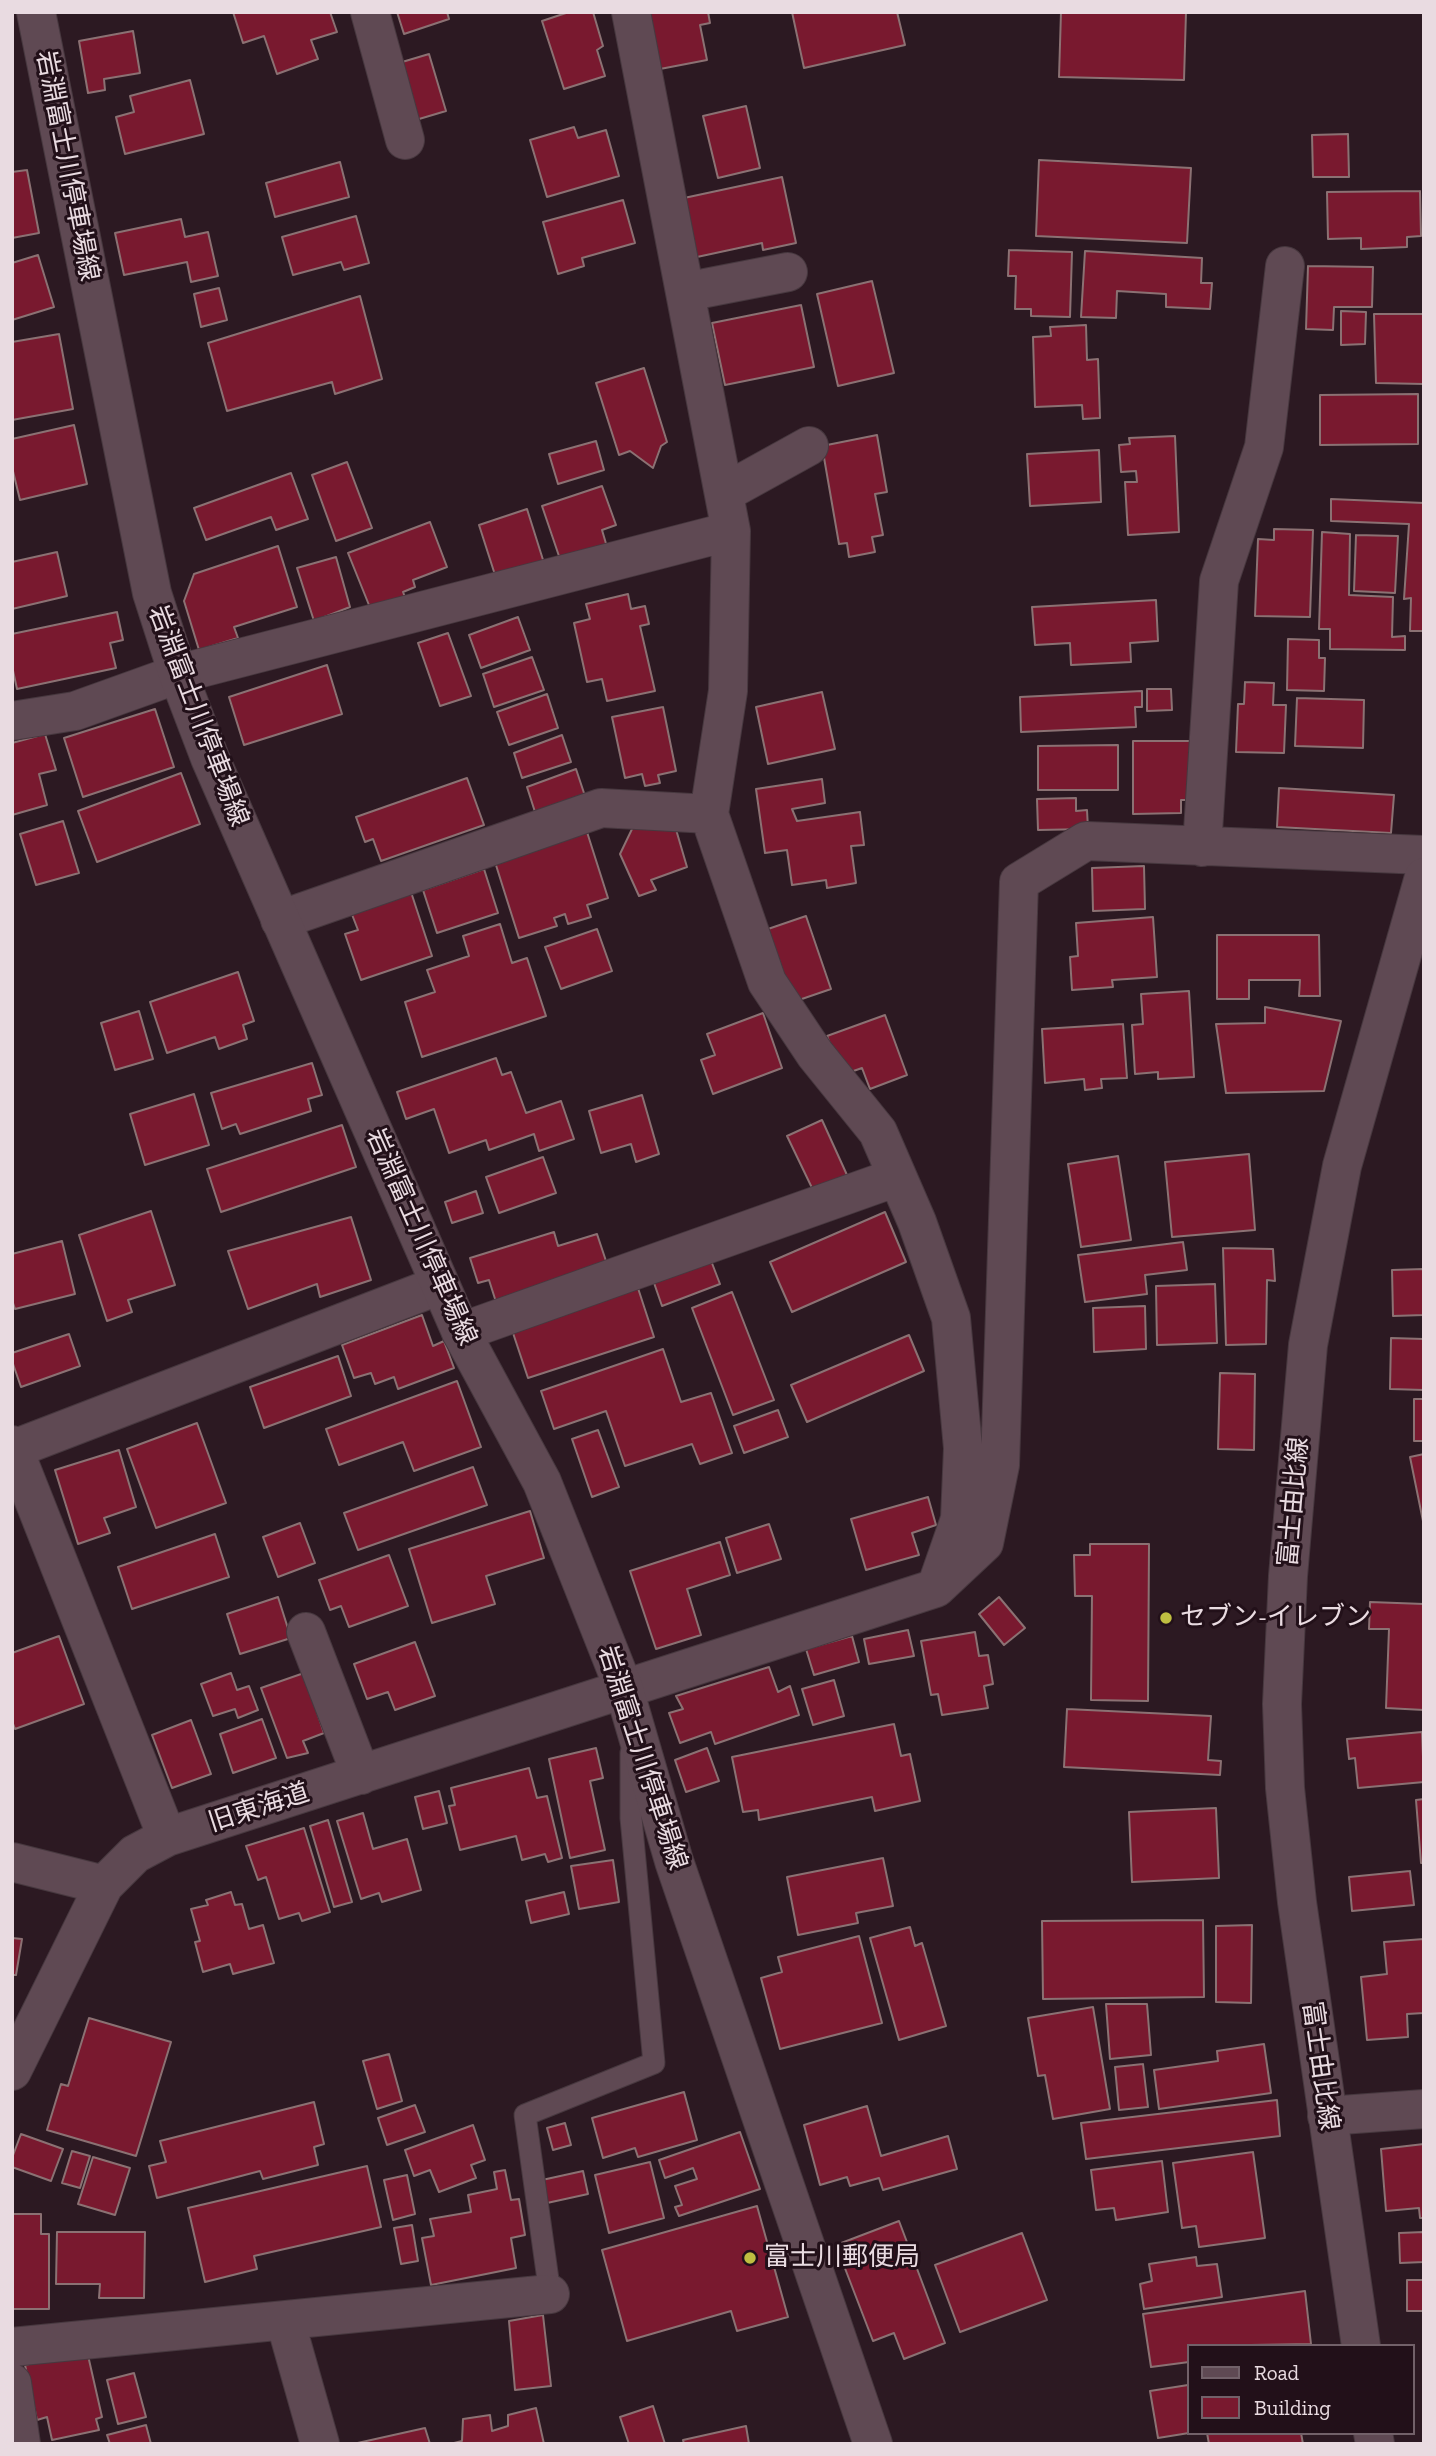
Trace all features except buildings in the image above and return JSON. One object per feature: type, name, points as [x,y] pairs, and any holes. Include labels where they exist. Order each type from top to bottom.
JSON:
[{"type":"street","name":"岩淵富士川停車場線","points":[[36,12],[152,593],[178,674],[210,758],[461,1332],[542,1482],[627,1699],[674,1861],[873,2444]]},
{"type":"street","points":[[370,12],[405,140]]},
{"type":"street","points":[[631,12],[731,531],[729,691],[709,814],[767,982],[815,1054],[878,1132],[917,1222],[951,1318],[963,1448],[960,1519],[936,1588]]},
{"type":"street","points":[[1202,847],[1219,581],[1264,447],[1285,266]]},
{"type":"street","points":[[685,292],[788,272]]},
{"type":"street","points":[[724,493],[809,446]]},
{"type":"street","points":[[12,722],[75,711],[178,674],[731,531]]},
{"type":"street","points":[[280,920],[601,807],[709,814]]},
{"type":"street","points":[[936,1588],[984,1544],[1000,1465],[1019,882],[1086,841],[1424,855]]},
{"type":"street","name":"富士由比線","points":[[1360,2344],[1297,1902],[1285,1788],[1282,1704],[1288,1576],[1308,1345],[1342,1166],[1424,877]]},
{"type":"street","points":[[461,1332],[897,1177]]},
{"type":"street","points":[[167,1838],[13,1447],[440,1285]]},
{"type":"street","name":"旧東海道","points":[[12,2071],[25,2016],[104,1885],[135,1854],[167,1838],[361,1775],[627,1699],[936,1588]]},
{"type":"street","points":[[306,1632],[361,1775]]},
{"type":"street","points":[[12,1861],[104,1885]]},
{"type":"street","points":[[1327,2116],[1424,2109]]},
{"type":"street","points":[[12,2347],[550,2294]]},
{"type":"street","points":[[285,2320],[320,2444]]},
{"type":"street","points":[[12,2383],[21,2444]]},
{"type":"lane","points":[[550,2294],[525,2115],[654,2063],[631,1818],[627,1699]]},
{"type":"place","name":"セブン-イレブン","points":[[1166,1618]]},
{"type":"place","name":"富士川郵便局","points":[[750,2258]]}]
